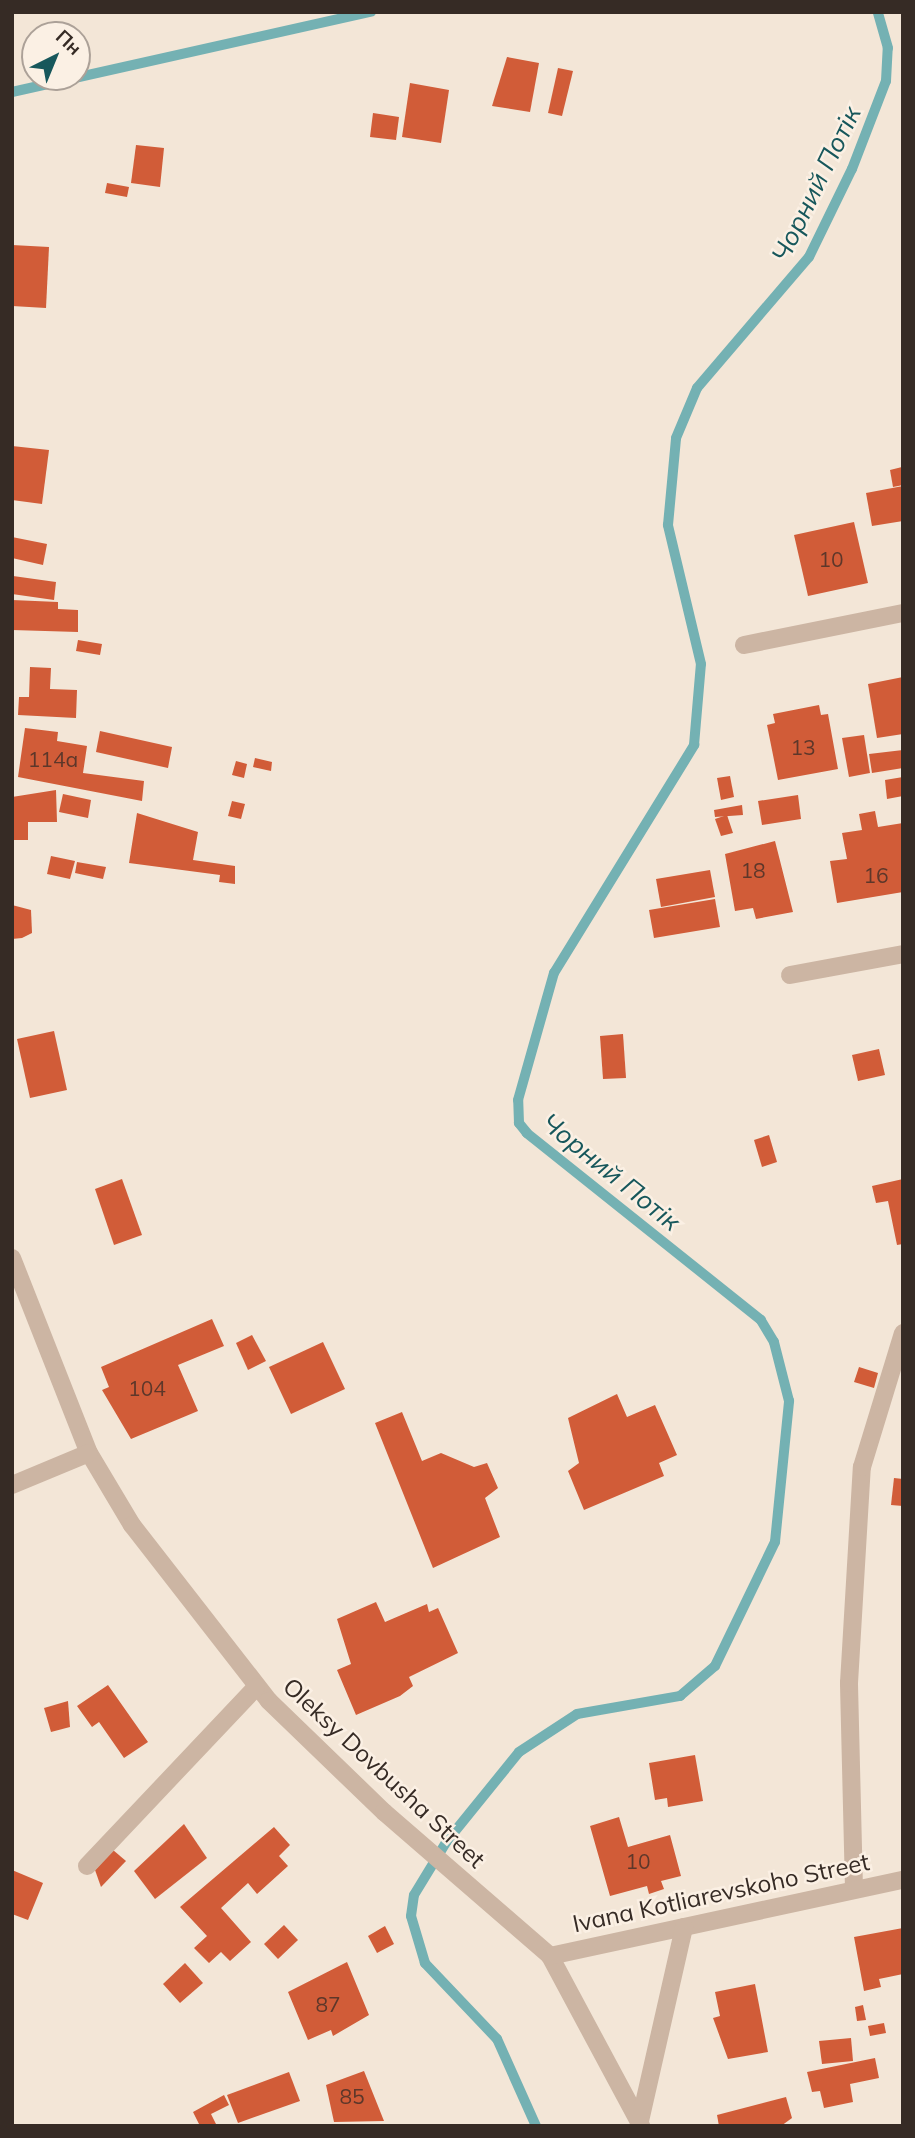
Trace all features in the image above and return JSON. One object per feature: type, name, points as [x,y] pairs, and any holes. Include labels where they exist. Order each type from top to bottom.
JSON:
[{"type":"street","points":[[744,645],[903,613]]},
{"type":"street","points":[[790,975],[903,954]]},
{"type":"street","name":"Oleksy Dovbusha Street","points":[[12,1258],[89,1453],[132,1525],[256,1687],[412,1837],[550,1956],[641,2124]]},
{"type":"street","points":[[854,1889],[849,1683],[862,1467],[903,1333]]},
{"type":"street","points":[[12,1485],[89,1453]]},
{"type":"street","points":[[87,1866],[256,1687]]},
{"type":"street","name":"Ivana Kotliarevskoho Street","points":[[550,1956],[903,1880]]},
{"type":"street","points":[[641,2124],[684,1927]]},
{"type":"building","points":[[507,57],[539,63],[530,112],[492,106]]},
{"type":"building","points":[[558,68],[573,71],[562,116],[548,113]]},
{"type":"building","points":[[410,83],[449,90],[441,143],[402,137]]},
{"type":"building","points":[[373,113],[399,117],[396,140],[370,137]]},
{"type":"building","points":[[136,145],[164,148],[160,187],[131,183]]},
{"type":"building","points":[[107,183],[129,187],[127,197],[105,193]]},
{"type":"building","points":[[12,245],[49,247],[46,308],[12,306]]},
{"type":"building","points":[[12,446],[49,450],[42,504],[12,500]]},
{"type":"building","points":[[902,467],[903,485],[893,487],[890,470]]},
{"type":"building","points":[[903,486],[903,521],[872,526],[866,493]]},
{"type":"building","points":[[854,522],[868,583],[808,596],[794,535]]},
{"type":"building","points":[[12,537],[47,544],[43,565],[12,558]]},
{"type":"building","points":[[13,576],[56,582],[54,600],[12,594]]},
{"type":"building","points":[[12,600],[58,602],[58,609],[78,610],[78,632],[12,630]]},
{"type":"building","points":[[78,640],[102,644],[100,655],[76,651]]},
{"type":"building","points":[[30,667],[51,668],[50,689],[77,690],[76,718],[18,715],[19,697],[29,697]]},
{"type":"building","points":[[903,677],[903,734],[877,738],[868,684]]},
{"type":"building","points":[[819,705],[821,715],[828,714],[838,769],[778,780],[767,725],[775,723],[773,714]]},
{"type":"building","points":[[25,728],[58,732],[57,741],[87,746],[83,773],[144,781],[142,801],[18,777]]},
{"type":"building","points":[[100,731],[172,747],[168,768],[96,752]]},
{"type":"building","points":[[864,735],[870,773],[849,777],[842,738]]},
{"type":"building","points":[[903,750],[903,768],[872,773],[869,754]]},
{"type":"building","points":[[255,758],[272,762],[271,771],[253,767]]},
{"type":"building","points":[[236,761],[247,764],[244,778],[232,775]]},
{"type":"building","points":[[730,776],[734,797],[721,800],[717,778]]},
{"type":"building","points":[[903,777],[903,796],[887,799],[885,780]]},
{"type":"building","points":[[56,790],[57,822],[28,822],[28,840],[12,840],[12,797]]},
{"type":"building","points":[[63,794],[91,800],[88,818],[59,812]]},
{"type":"building","points":[[798,795],[801,819],[762,825],[758,801]]},
{"type":"building","points":[[232,801],[245,804],[241,819],[228,816]]},
{"type":"building","points":[[742,805],[743,815],[715,817],[714,810]]},
{"type":"building","points":[[875,811],[878,827],[903,823],[903,892],[837,903],[830,861],[847,859],[842,833],[862,830],[859,814]]},
{"type":"building","points":[[137,813],[198,832],[193,860],[235,866],[235,884],[219,882],[220,875],[129,863]]},
{"type":"building","points":[[727,815],[733,833],[721,836],[715,819]]},
{"type":"building","points":[[775,841],[793,912],[756,919],[753,908],[735,911],[725,854]]},
{"type":"building","points":[[51,856],[75,861],[70,879],[47,874]]},
{"type":"building","points":[[77,862],[106,867],[103,879],[75,873]]},
{"type":"building","points":[[710,870],[715,897],[661,907],[656,879]]},
{"type":"building","points":[[715,899],[720,927],[654,938],[649,910]]},
{"type":"building","points":[[12,905],[31,910],[32,933],[22,938],[12,939]]},
{"type":"building","points":[[54,1031],[67,1090],[30,1098],[17,1039]]},
{"type":"building","points":[[623,1034],[626,1078],[603,1079],[600,1036]]},
{"type":"building","points":[[879,1049],[885,1075],[858,1081],[852,1055]]},
{"type":"building","points":[[769,1135],[777,1162],[762,1167],[754,1140]]},
{"type":"building","points":[[122,1179],[142,1235],[114,1245],[95,1189]]},
{"type":"building","points":[[903,1179],[903,1244],[897,1245],[888,1201],[876,1203],[872,1186]]},
{"type":"building","points":[[212,1319],[224,1346],[178,1365],[198,1411],[131,1439],[102,1390],[109,1387],[101,1367]]},
{"type":"building","points":[[252,1335],[266,1361],[248,1370],[236,1343]]},
{"type":"building","points":[[323,1342],[345,1389],[291,1414],[269,1367]]},
{"type":"building","points":[[859,1367],[878,1373],[874,1388],[854,1382]]},
{"type":"building","points":[[617,1394],[627,1417],[655,1405],[677,1455],[659,1463],[664,1476],[584,1510],[568,1471],[579,1463],[568,1418]]},
{"type":"building","points":[[402,1412],[422,1461],[441,1453],[474,1467],[487,1463],[498,1488],[485,1498],[500,1537],[433,1568],[375,1423]]},
{"type":"building","points":[[894,1478],[903,1479],[903,1506],[891,1505]]},
{"type":"building","points":[[376,1602],[385,1622],[427,1604],[429,1612],[438,1608],[458,1653],[409,1677],[413,1686],[400,1696],[356,1715],[337,1670],[351,1664],[337,1619]]},
{"type":"building","points":[[108,1685],[148,1742],[124,1758],[99,1722],[92,1727],[77,1706]]},
{"type":"building","points":[[68,1701],[70,1727],[51,1732],[44,1708]]},
{"type":"building","points":[[695,1755],[703,1801],[668,1807],[667,1798],[655,1800],[649,1763]]},
{"type":"building","points":[[619,1817],[628,1847],[670,1835],[681,1876],[661,1881],[664,1889],[649,1894],[647,1886],[610,1896],[590,1826]]},
{"type":"building","points":[[184,1824],[207,1858],[155,1899],[134,1871]]},
{"type":"building","points":[[274,1827],[290,1845],[279,1856],[288,1866],[257,1894],[248,1883],[221,1908],[251,1942],[230,1961],[221,1952],[209,1963],[194,1948],[207,1936],[180,1907]]},
{"type":"building","points":[[113,1850],[126,1861],[101,1887],[95,1870]]},
{"type":"building","points":[[12,1870],[43,1883],[28,1920],[12,1914]]},
{"type":"building","points":[[284,1925],[298,1940],[278,1959],[264,1944]]},
{"type":"building","points":[[385,1926],[394,1944],[377,1953],[368,1936]]},
{"type":"building","points":[[903,1928],[903,1974],[879,1979],[881,1987],[864,1991],[854,1937]]},
{"type":"building","points":[[347,1962],[369,2015],[333,2036],[331,2030],[308,2040],[288,1992]]},
{"type":"building","points":[[185,1963],[203,1983],[180,2003],[163,1984]]},
{"type":"building","points":[[755,1984],[768,2052],[728,2059],[713,2018],[720,2016],[715,1992]]},
{"type":"building","points":[[863,2005],[866,2020],[857,2021],[855,2007]]},
{"type":"building","points":[[884,2023],[886,2033],[870,2036],[868,2026]]},
{"type":"building","points":[[851,2038],[853,2061],[822,2064],[819,2041]]},
{"type":"building","points":[[875,2058],[879,2078],[850,2084],[853,2102],[824,2108],[820,2091],[812,2092],[807,2072]]},
{"type":"building","points":[[364,2071],[384,2121],[334,2122],[326,2085]]},
{"type":"building","points":[[289,2072],[300,2101],[238,2123],[227,2095]]},
{"type":"building","points":[[224,2095],[229,2105],[211,2114],[217,2126],[200,2126],[193,2112]]},
{"type":"building","points":[[786,2097],[792,2118],[781,2126],[719,2126],[717,2115]]},
{"type":"waterway","points":[[12,92],[371,12]]},
{"type":"waterway","name":"Чорний Потік","points":[[536,2126],[497,2039],[425,1963],[411,1916],[414,1895],[447,1841],[519,1752],[577,1714],[680,1696],[715,1666],[775,1542],[789,1401],[774,1342],[761,1320],[527,1133],[519,1123],[518,1100],[554,973],[694,745],[701,664],[668,525],[676,438],[697,388],[809,257],[852,169],[886,81],[888,48],[878,12]]}]
